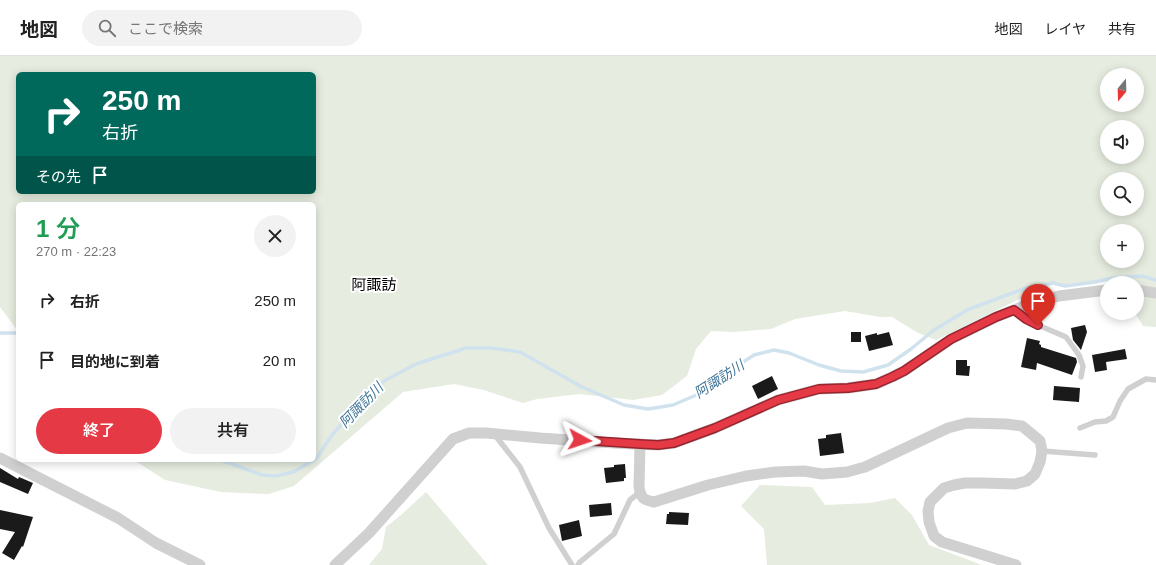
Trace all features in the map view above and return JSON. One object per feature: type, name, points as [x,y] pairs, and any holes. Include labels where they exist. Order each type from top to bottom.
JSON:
[{"type":"street","points":[[335,565],[369,533],[453,439],[469,433],[658,445],[674,443],[715,428],[778,400],[819,389],[848,388],[876,384],[904,371],[951,339],[996,317],[1034,302],[1059,296],[1100,291]]},
{"type":"street","points":[[1144,291],[1156,293]]},
{"type":"street","points":[[640,444],[640,492],[641,496],[647,501],[654,502],[708,485],[746,476],[804,471],[822,474],[847,472],[865,467],[948,428],[967,423],[1022,426],[1040,441],[1042,451],[1040,462],[1035,474],[1027,481],[1015,484],[965,483],[944,488],[930,502],[928,511],[930,529],[934,536],[942,542],[1016,565]]},
{"type":"street","points":[[0,458],[118,518],[156,543],[200,565]]},
{"type":"lane","points":[[1014,310],[1026,319],[1066,337],[1079,355],[1083,366],[1081,377]]},
{"type":"lane","points":[[1080,428],[1095,422],[1106,421],[1113,417],[1120,401],[1128,389],[1146,379],[1156,380]]},
{"type":"lane","points":[[494,434],[520,467],[549,528],[572,565]]},
{"type":"lane","points":[[1042,451],[1095,455]]},
{"type":"lane","points":[[578,565],[614,534],[630,500],[640,492]]},
{"type":"shaded area","points":[[0,56],[1156,56],[1156,327],[1143,326],[1139,320],[1144,320],[1144,276],[1100,276],[1100,282],[1048,285],[936,340],[918,333],[892,317],[880,317],[845,311],[795,319],[771,329],[733,332],[711,331],[696,349],[687,376],[662,395],[633,400],[579,394],[537,399],[523,403],[484,390],[454,384],[403,392],[294,486],[269,494],[221,492],[165,480],[137,462],[316,462],[316,202],[16,202],[16,328],[0,307]]},
{"type":"shaded area","points":[[760,485],[812,487],[825,505],[870,503],[895,498],[912,515],[929,545],[982,565],[767,565],[764,529],[741,506]]},
{"type":"shaded area","points":[[426,492],[488,565],[369,565],[382,549],[386,527]]},
{"type":"building","points":[[1085,325],[1087,332],[1081,350],[1073,340],[1071,328]]},
{"type":"building","points":[[851,332],[861,332],[861,342],[851,342]]},
{"type":"building","points":[[889,332],[893,345],[869,351],[865,336]]},
{"type":"building","points":[[1027,338],[1040,341],[1039,344],[1041,347],[1076,358],[1077,362],[1072,375],[1037,363],[1036,370],[1021,367]]},
{"type":"building","points":[[1125,349],[1127,359],[1106,362],[1107,370],[1095,372],[1092,355]]},
{"type":"building","points":[[956,360],[967,360],[967,366],[970,366],[969,376],[956,375]]},
{"type":"building","points":[[772,376],[778,389],[758,399],[752,386]]},
{"type":"building","points":[[1054,386],[1080,388],[1079,402],[1053,400]]},
{"type":"building","points":[[841,433],[844,453],[820,456],[818,439],[826,438],[826,435]]},
{"type":"building","points":[[625,464],[626,478],[624,478],[624,481],[606,483],[604,468]]},
{"type":"building","points":[[0,468],[18,479],[19,477],[33,483],[28,494],[0,482]]},
{"type":"building","points":[[611,503],[612,515],[590,517],[589,505]]},
{"type":"building","points":[[0,510],[33,517],[23,547],[22,546],[14,560],[2,553],[15,532],[0,529]]},
{"type":"building","points":[[669,512],[689,513],[688,525],[666,524],[667,514],[669,514]]},
{"type":"building","points":[[579,520],[582,536],[562,541],[559,525]]},
{"type":"waterway","name":"阿諏訪川","points":[[316,459],[332,435],[354,410],[384,381],[416,364],[466,348],[491,348],[520,352],[582,387],[624,405],[648,409],[673,405],[701,393],[723,375],[754,355],[774,350],[789,353],[819,365],[841,371],[863,372],[888,365],[934,330],[967,310],[1026,288],[1053,283],[1065,286],[1112,278],[1142,276],[1156,280]]},
{"type":"waterway","name":"阿諏訪川","points":[[0,333],[16,333]]},
{"type":"waterway","name":"阿諏訪川","points":[[226,462],[262,475],[276,476],[293,472],[311,462]]},
{"type":"district","name":"阿諏訪","points":[[374,284]]},
{"type":"route","points":[[580,440],[658,445],[674,443],[694,437],[778,400],[819,389],[848,388],[876,384],[904,371],[951,339],[1014,310],[1026,319],[1038,325]]}]
